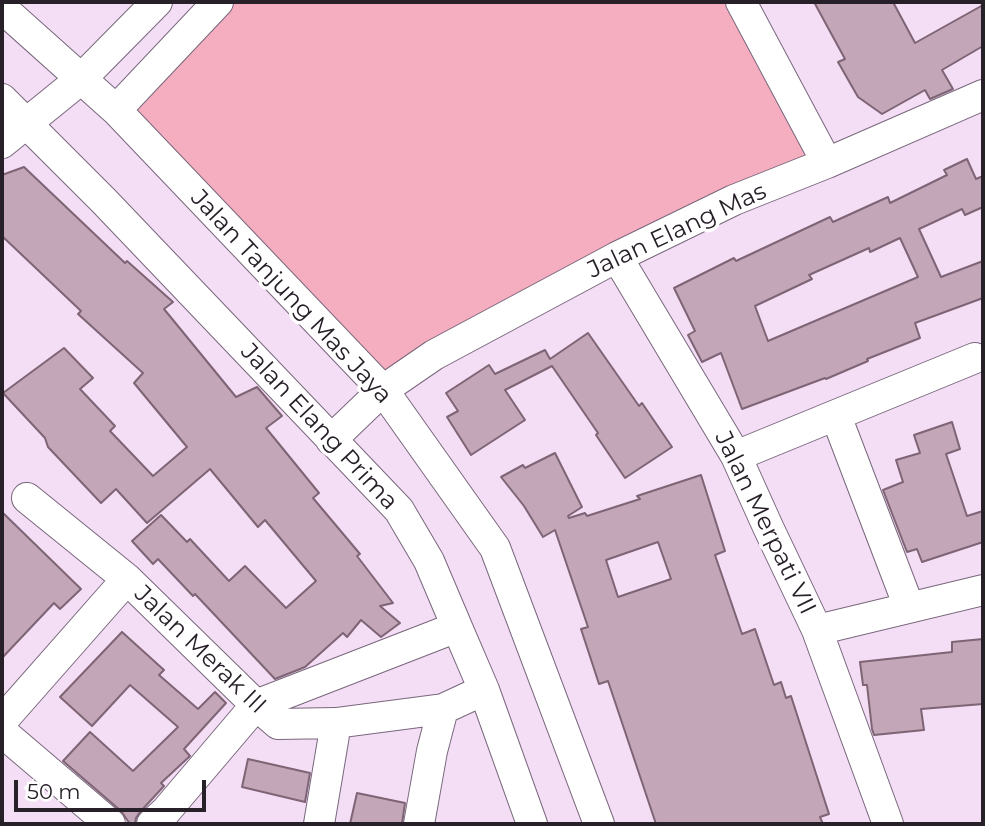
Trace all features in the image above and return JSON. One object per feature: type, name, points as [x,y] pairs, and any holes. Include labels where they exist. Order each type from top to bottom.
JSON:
[{"type":"street","points":[[2,143],[80,79],[157,2]]},
{"type":"street","points":[[116,110],[218,2]]},
{"type":"street","points":[[741,2],[827,163]]},
{"type":"street","name":"Jalan Tanjung Mas Jaya","points":[[2,8],[116,110],[495,548],[599,824]]},
{"type":"street","name":"Jalan Elang Mas","points":[[331,440],[370,403],[434,355],[617,257],[734,200],[983,95]]},
{"type":"street","name":"Jalan Elang Prima","points":[[2,99],[104,201],[399,510],[429,561],[484,690],[532,824]]},
{"type":"street","name":"Jalan Merpati VII","points":[[617,257],[736,456],[817,630],[884,815]]},
{"type":"street","points":[[736,456],[975,358]]},
{"type":"street","points":[[835,416],[909,607]]},
{"type":"street","name":"Jalan Merak III","points":[[27,498],[127,579],[278,724],[336,723],[443,709],[484,690]]},
{"type":"street","points":[[2,721],[127,579]]},
{"type":"street","points":[[817,630],[983,590]]},
{"type":"street","points":[[152,824],[256,705],[457,627]]},
{"type":"street","points":[[419,824],[432,751],[443,709]]},
{"type":"street","points":[[319,824],[336,723]]},
{"type":"street","points":[[2,732],[110,824]]},
{"type":"shaded area","points":[[232,2],[726,2],[810,161],[613,253],[380,373],[131,108]]},
{"type":"building","points":[[814,2],[893,2],[915,43],[983,5],[983,46],[942,70],[953,89],[930,99],[925,90],[882,114],[858,97],[838,62],[845,59]]},
{"type":"building","points":[[967,159],[976,179],[983,176],[983,207],[965,215],[962,209],[919,229],[941,277],[983,261],[983,298],[915,323],[920,338],[826,379],[742,409],[721,353],[702,362],[688,335],[695,331],[674,288],[734,258],[736,261],[830,217],[833,222],[888,197],[890,203],[947,175],[944,170]],"holes":[[[900,238],[918,277],[768,341],[755,306],[812,279],[809,275],[869,248],[870,252]]]},
{"type":"building","points":[[24,167],[125,263],[127,261],[173,302],[164,309],[236,397],[257,387],[282,416],[266,428],[319,493],[313,498],[360,554],[357,556],[393,603],[380,606],[400,623],[381,637],[361,620],[347,637],[343,633],[305,667],[275,679],[195,594],[193,596],[158,559],[153,564],[132,541],[161,515],[187,542],[190,539],[229,581],[245,566],[286,608],[316,581],[265,520],[258,527],[210,469],[147,523],[116,489],[101,503],[48,447],[45,438],[3,393],[64,348],[93,378],[80,389],[115,426],[110,431],[153,476],[187,447],[134,383],[143,373],[78,314],[81,311],[2,236],[2,175]]},
{"type":"building","points":[[588,333],[639,406],[642,403],[672,447],[625,478],[552,366],[505,390],[525,420],[471,455],[447,417],[458,411],[446,393],[489,365],[495,374],[545,350],[550,359]]},
{"type":"building","points":[[952,422],[960,449],[946,454],[967,516],[983,511],[983,542],[922,562],[917,549],[907,552],[883,490],[903,482],[896,460],[920,453],[914,435]]},
{"type":"building","points":[[555,453],[582,507],[568,516],[569,518],[585,513],[587,516],[640,499],[637,496],[701,475],[725,551],[715,555],[742,634],[755,629],[774,685],[781,682],[786,698],[791,696],[829,814],[820,817],[823,824],[656,824],[608,681],[599,684],[581,629],[588,627],[555,530],[543,537],[524,506],[501,477],[523,465],[525,468]],"holes":[[[658,542],[671,579],[618,597],[606,560]]]},
{"type":"building","points":[[2,512],[81,589],[60,609],[54,603],[2,658]]},
{"type":"building","points":[[122,632],[164,670],[159,675],[198,709],[215,692],[226,703],[184,749],[190,756],[161,783],[164,786],[140,812],[135,824],[130,824],[121,811],[63,761],[90,732],[133,771],[178,727],[130,685],[92,726],[60,697]]},
{"type":"building","points":[[983,639],[983,704],[921,709],[924,730],[874,735],[867,685],[863,685],[860,662],[952,652],[952,642]]},
{"type":"building","points":[[248,759],[310,773],[305,802],[242,787]]},
{"type":"building","points":[[357,793],[405,803],[402,824],[350,824]]}]
